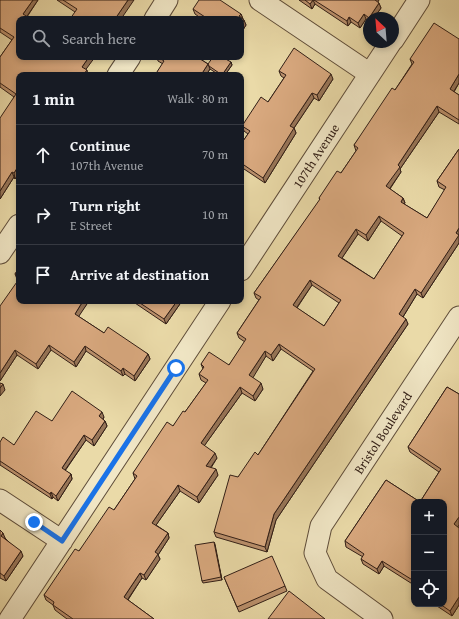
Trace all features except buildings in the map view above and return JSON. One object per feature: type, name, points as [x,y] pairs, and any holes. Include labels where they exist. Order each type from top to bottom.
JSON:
[{"type":"street","points":[[157,16],[167,0]]},
{"type":"street","points":[[260,0],[370,74]]},
{"type":"street","name":"107th Avenue","points":[[399,30],[419,0]]},
{"type":"street","name":"107th Avenue","points":[[244,265],[387,48]]},
{"type":"street","points":[[120,72],[128,60]]},
{"type":"street","points":[[0,253],[16,229]]},
{"type":"street","points":[[14,618],[62,541],[218,304]]},
{"type":"street","name":"Bristol Boulevard","points":[[382,619],[327,578],[315,553],[321,526],[459,317]]},
{"type":"street","points":[[0,500],[62,541]]},
{"type":"route","points":[[34,522],[62,541],[176,368]]}]
